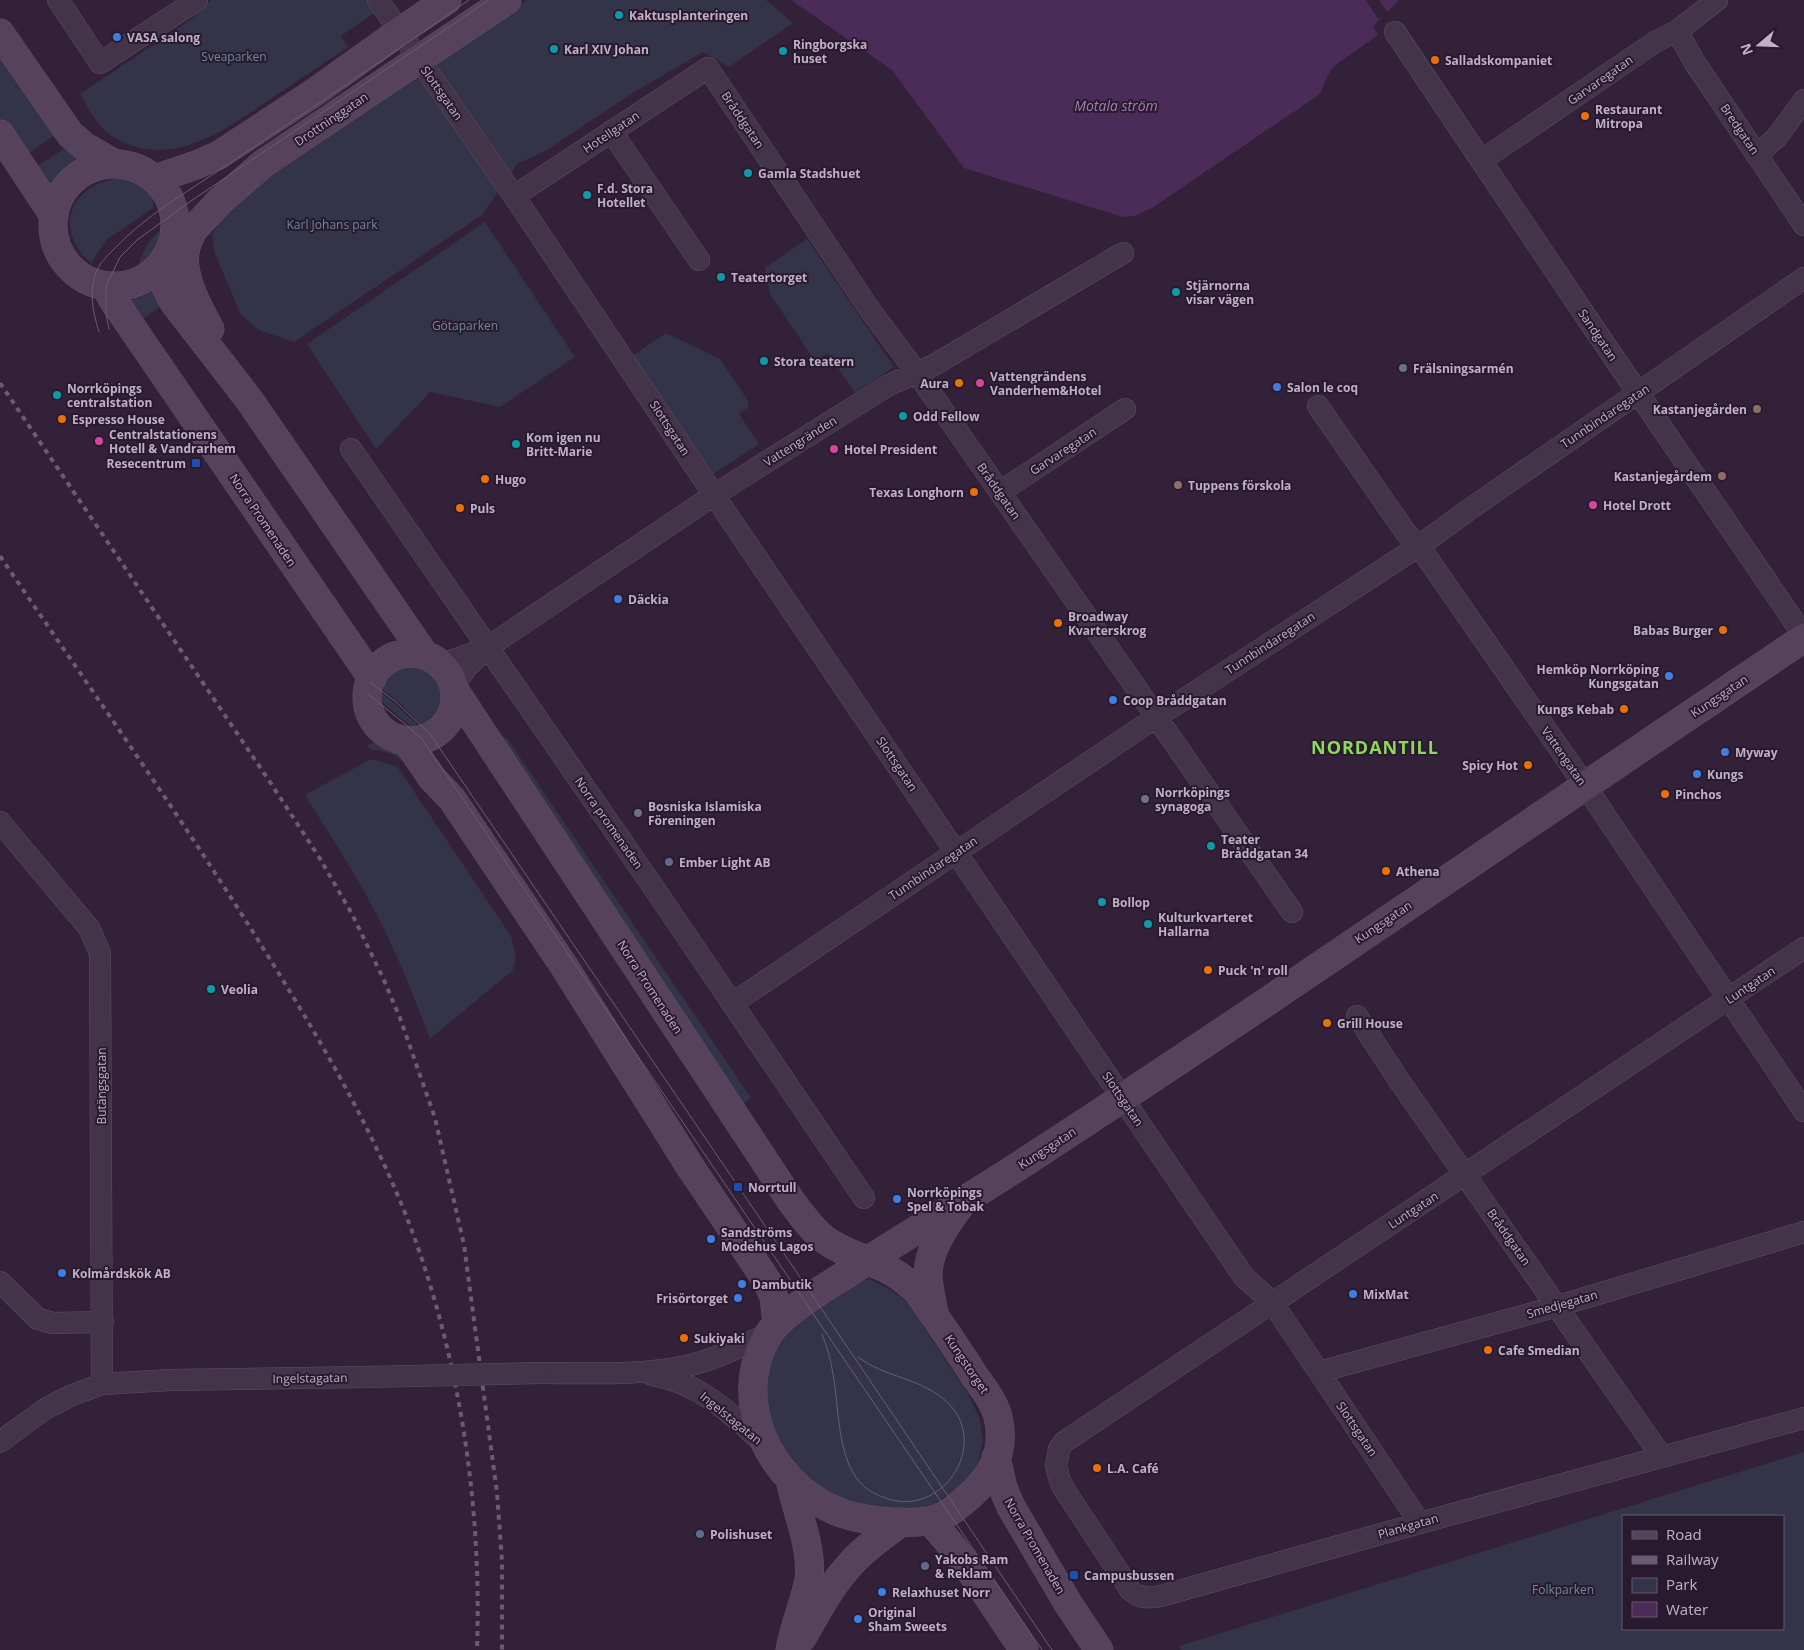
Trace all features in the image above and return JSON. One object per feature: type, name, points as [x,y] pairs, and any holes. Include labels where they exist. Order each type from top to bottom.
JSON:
[{"type":"main road","points":[[155,179],[196,165],[219,154],[315,92],[399,32],[448,0]]},
{"type":"main road","name":"Drottninggatan","points":[[165,259],[220,201],[264,163],[507,0]]},
{"type":"main road","points":[[0,33],[70,134],[84,146],[115,164]]},
{"type":"main road","points":[[0,134],[54,216]]},
{"type":"main road","points":[[165,259],[149,275],[135,283],[106,286],[93,283],[79,275],[66,263],[58,249],[54,233],[54,216],[59,199],[68,185],[82,173],[98,166],[115,164],[143,171],[155,179],[164,190],[174,213],[175,227],[173,241],[165,259],[162,276],[167,291],[250,401],[431,658],[448,673],[454,688],[452,714],[443,727],[431,736],[422,739],[406,740],[388,734],[372,715],[368,694],[376,670],[390,658],[407,653],[431,658]]},
{"type":"main road","points":[[193,230],[186,248],[184,265],[192,293],[250,401]]},
{"type":"main road","name":"Norra Promenaden","points":[[106,286],[111,297],[372,678]]},
{"type":"main road","name":"Kungsgatan","points":[[867,1261],[961,1204],[1123,1099],[1804,637]]},
{"type":"main road","name":"Norra Promenaden","points":[[454,688],[791,1201],[808,1223],[824,1238],[840,1249],[867,1261]]},
{"type":"main road","points":[[406,740],[432,778],[452,799],[564,966],[691,1168],[767,1281],[774,1297],[773,1329],[756,1365],[753,1399],[756,1416],[768,1448],[790,1480],[815,1501],[843,1514],[868,1519],[901,1522],[930,1521],[956,1508],[991,1469]]},
{"type":"main road","name":"Kungsgatan","points":[[934,1316],[928,1279],[930,1261],[941,1235],[961,1204]]},
{"type":"main road","points":[[773,1329],[806,1301],[867,1261]]},
{"type":"main road","name":"Kungstorget","points":[[867,1261],[891,1271],[918,1292],[994,1406],[1000,1431],[999,1444],[991,1469]]},
{"type":"main road","name":"Norra Promenaden","points":[[991,1469],[999,1515],[1024,1551],[1069,1605],[1099,1650]]},
{"type":"main road","points":[[790,1480],[809,1561],[809,1578],[790,1650]]},
{"type":"main road","points":[[930,1521],[942,1533],[964,1563],[1024,1650]]},
{"type":"main road","points":[[794,1650],[830,1589],[847,1567],[861,1553],[901,1522]]},
{"type":"street","points":[[58,0],[100,63],[197,0]]},
{"type":"street","name":"Slottsgatan","points":[[378,0],[614,339],[714,495],[1244,1276],[1272,1302],[1420,1523]]},
{"type":"street","name":"Garvaregatan","points":[[1482,160],[1654,42],[1677,31],[1717,0]]},
{"type":"street","name":"Bredgatan","points":[[1677,31],[1694,63],[1804,225]]},
{"type":"street","name":"Sandgatan","points":[[1395,32],[1804,637]]},
{"type":"street","name":"Hotellgatan","points":[[514,196],[708,68]]},
{"type":"street","name":"Bråddgatan","points":[[708,68],[799,216],[917,373],[1292,912]]},
{"type":"street","points":[[1757,155],[1777,137],[1804,100]]},
{"type":"street","points":[[611,131],[699,260]]},
{"type":"street","name":"Vattengränden","points":[[454,688],[468,667],[488,647],[714,495],[889,385],[934,365],[1123,253]]},
{"type":"street","name":"Tunnbindaregatan","points":[[733,1003],[1156,717],[1419,546],[1804,278]]},
{"type":"street","name":"Vattengatan","points":[[1318,406],[1406,533],[1419,546],[1586,786],[1804,1111]]},
{"type":"street","name":"Garvaregatan","points":[[1000,492],[1126,409]]},
{"type":"street","name":"Norra promenaden","points":[[351,450],[733,1003],[864,1198]]},
{"type":"street","name":"Vattengränden","points":[[431,658],[456,659],[488,647]]},
{"type":"street","name":"Butängsgatan","points":[[0,822],[89,928],[100,953],[102,1384]]},
{"type":"street","name":"Luntgatan","points":[[1064,1489],[1056,1466],[1059,1449],[1064,1442],[1804,948]]},
{"type":"street","name":"Bråddgatan","points":[[1357,1016],[1465,1176],[1558,1306],[1662,1457]]},
{"type":"street","name":"Smedjegatan","points":[[1320,1372],[1558,1306],[1804,1232]]},
{"type":"street","points":[[0,1282],[38,1319],[53,1323],[103,1322]]},
{"type":"street","name":"Ingelstagatan","points":[[0,1442],[45,1408],[102,1384],[170,1380],[637,1372],[675,1368],[701,1362],[773,1329]]},
{"type":"street","name":"Ingelstagatan","points":[[637,1372],[675,1380],[704,1394],[740,1422],[768,1448]]},
{"type":"street","name":"Plankgatan","points":[[1064,1489],[1132,1591],[1138,1596],[1145,1598],[1160,1596],[1804,1418]]},
{"type":"green space","name":"Sveaparken","points":[[212,0],[370,0],[377,11],[341,36],[348,47],[216,134],[175,148],[154,150],[133,146],[112,136],[102,128],[80,94],[189,21]]},
{"type":"green space","name":"Karl Johans park","points":[[527,0],[766,0],[793,23],[729,67],[703,52],[631,94],[545,151],[517,164],[482,215],[294,342],[259,330],[241,315],[215,254],[212,235],[222,217],[238,197]]},
{"type":"green space","points":[[0,56],[59,132],[23,157],[0,123]]},
{"type":"green space","points":[[70,145],[88,162],[88,165],[66,179],[52,196],[31,170]]},
{"type":"green space","points":[[122,178],[144,188],[152,196],[153,208],[106,240],[91,263],[79,250],[72,236],[70,222],[73,209],[90,188],[105,181]]},
{"type":"green space","name":"Götaparken","points":[[485,222],[575,357],[500,407],[430,392],[376,449],[307,344]]},
{"type":"green space","points":[[163,228],[160,240],[152,255],[138,266],[148,245]]},
{"type":"green space","points":[[807,239],[894,367],[855,393],[828,353],[817,359],[813,358],[770,294],[765,268]]},
{"type":"green space","points":[[153,281],[168,301],[136,324],[121,296]]},
{"type":"green space","points":[[666,333],[720,359],[749,402],[748,407],[739,414],[759,444],[709,477],[629,358]]},
{"type":"green space","points":[[415,665],[435,676],[441,684],[443,693],[443,703],[440,712],[424,728],[401,704],[381,688],[394,671],[399,668]]},
{"type":"green space","points":[[381,692],[421,728],[414,729],[382,702]]},
{"type":"green space","points":[[499,735],[507,738],[751,1098],[743,1104]]},
{"type":"green space","points":[[374,743],[393,749],[406,764],[393,755],[370,749],[367,745]]},
{"type":"green space","points":[[371,759],[397,766],[511,936],[516,956],[513,970],[430,1039],[401,966],[381,923],[354,874],[305,795]]},
{"type":"green space","points":[[869,1279],[889,1289],[907,1302],[968,1394],[979,1417],[983,1440],[978,1464],[968,1480],[934,1504],[916,1510],[859,1508],[820,1491],[781,1453],[762,1391],[769,1365],[780,1340],[791,1326],[852,1284]]},
{"type":"green space","name":"Folkparken","points":[[1804,1452],[1804,1650],[1181,1650],[1179,1646]]},
{"type":"water","name":"Motala ström","points":[[791,0],[1399,0],[1373,26],[1378,35],[1334,66],[1320,94],[1152,208],[1134,216],[1123,217],[964,168],[892,70]]},
{"type":"pier","points":[[1366,0],[1379,0],[1388,13],[1378,19]]},
{"type":"tram line","points":[[99,332],[94,315],[92,297],[94,280],[101,263],[126,237],[167,205],[469,0]]},
{"type":"tram line","points":[[109,329],[106,314],[106,286],[120,257],[137,240],[188,203],[489,0]]},
{"type":"tram line","points":[[370,682],[396,702],[430,734],[1052,1650]]},
{"type":"tram line","points":[[368,694],[422,739],[1042,1650]]},
{"type":"tram line","points":[[822,1334],[832,1369],[842,1443],[851,1469],[863,1486],[880,1496],[904,1502],[924,1498],[940,1489],[953,1475],[962,1458],[964,1439],[960,1420],[948,1403],[927,1388],[880,1370],[858,1357]]},
{"type":"railway","points":[[0,383],[319,857],[352,914],[400,1018],[435,1118],[464,1245],[497,1493],[502,1561],[502,1650]]},
{"type":"railway","points":[[0,556],[160,790],[253,932],[318,1038],[358,1110],[393,1185],[427,1274],[442,1326],[464,1433],[476,1542],[477,1650]]},
{"type":"place","name":"Kaktusplanteringen","points":[[619,15]]},
{"type":"place","name":"VASA salong","points":[[117,37]]},
{"type":"place","name":"Karl XIV Johan","points":[[554,49]]},
{"type":"place","name":"Ringborgska huset","points":[[783,51]]},
{"type":"place","name":"Salladskompaniet","points":[[1435,60]]},
{"type":"place","name":"Restaurant Mitropa","points":[[1585,116]]},
{"type":"place","name":"Gamla Stadshuet","points":[[748,173]]},
{"type":"place","name":"F.d. Stora Hotellet","points":[[587,195]]},
{"type":"place","name":"Teatertorget","points":[[721,277]]},
{"type":"place","name":"Stjärnorna visar vägen","points":[[1176,292]]},
{"type":"place","name":"Stora teatern","points":[[764,361]]},
{"type":"place","name":"Frälsningsarmén","points":[[1403,368]]},
{"type":"place","name":"Aura","points":[[959,383]]},
{"type":"place","name":"Vattengrändens Vanderhem&Hotel","points":[[980,383]]},
{"type":"place","name":"Salon le coq","points":[[1277,387]]},
{"type":"place","name":"Norrköpings centralstation","points":[[57,395]]},
{"type":"place","name":"Kastanjegården","points":[[1757,409]]},
{"type":"place","name":"Odd Fellow","points":[[903,416]]},
{"type":"place","name":"Espresso House","points":[[62,419]]},
{"type":"place","name":"Centralstationens Hotell & Vandrarhem","points":[[99,441]]},
{"type":"place","name":"Kom igen nu Britt-Marie","points":[[516,444]]},
{"type":"place","name":"Hotel President","points":[[834,449]]},
{"type":"place","name":"Resecentrum","points":[[196,463]]},
{"type":"place","name":"Kastanjegårdem","points":[[1722,476]]},
{"type":"place","name":"Hugo","points":[[485,479]]},
{"type":"place","name":"Tuppens förskola","points":[[1178,485]]},
{"type":"place","name":"Texas Longhorn","points":[[974,492]]},
{"type":"place","name":"Hotel Drott","points":[[1593,505]]},
{"type":"place","name":"Puls","points":[[460,508]]},
{"type":"place","name":"Däckia","points":[[618,599]]},
{"type":"place","name":"Broadway Kvarterskrog","points":[[1058,623]]},
{"type":"place","name":"Babas Burger","points":[[1723,630]]},
{"type":"place","name":"Hemköp Norrköping Kungsgatan","points":[[1669,676]]},
{"type":"place","name":"Coop Bråddgatan","points":[[1113,700]]},
{"type":"place","name":"Kungs Kebab","points":[[1624,709]]},
{"type":"place","name":"Myway","points":[[1725,752]]},
{"type":"place","name":"Spicy Hot","points":[[1528,765]]},
{"type":"place","name":"Kungs","points":[[1697,774]]},
{"type":"place","name":"Pinchos","points":[[1665,794]]},
{"type":"place","name":"Norrköpings synagoga","points":[[1145,799]]},
{"type":"place","name":"Bosniska Islamiska Föreningen","points":[[638,813]]},
{"type":"place","name":"Teater Bråddgatan 34","points":[[1211,846]]},
{"type":"place","name":"Ember Light AB","points":[[669,862]]},
{"type":"place","name":"Athena","points":[[1386,871]]},
{"type":"place","name":"Bollop","points":[[1102,902]]},
{"type":"place","name":"Kulturkvarteret Hallarna","points":[[1148,924]]},
{"type":"place","name":"Puck 'n' roll","points":[[1208,970]]},
{"type":"place","name":"Veolia","points":[[211,989]]},
{"type":"place","name":"Grill House","points":[[1327,1023]]},
{"type":"place","name":"Norrtull","points":[[738,1187]]},
{"type":"place","name":"Norrköpings Spel & Tobak","points":[[897,1199]]},
{"type":"place","name":"Sandströms Modehus Lagos","points":[[711,1239]]},
{"type":"place","name":"Kolmårdskök AB","points":[[62,1273]]},
{"type":"place","name":"Dambutik","points":[[742,1284]]},
{"type":"place","name":"MixMat","points":[[1353,1294]]},
{"type":"place","name":"Frisörtorget","points":[[738,1298]]},
{"type":"place","name":"Sukiyaki","points":[[684,1338]]},
{"type":"place","name":"Cafe Smedian","points":[[1488,1350]]},
{"type":"place","name":"L.A. Café","points":[[1097,1468]]},
{"type":"place","name":"Polishuset","points":[[700,1534]]},
{"type":"place","name":"Yakobs Ram & Reklam","points":[[925,1566]]},
{"type":"place","name":"Campusbussen","points":[[1074,1575]]},
{"type":"place","name":"Relaxhuset Norr","points":[[882,1592]]},
{"type":"place","name":"Original Sham Sweets","points":[[858,1619]]},
{"type":"district","name":"NORDANTILL","points":[[1375,747]]}]
